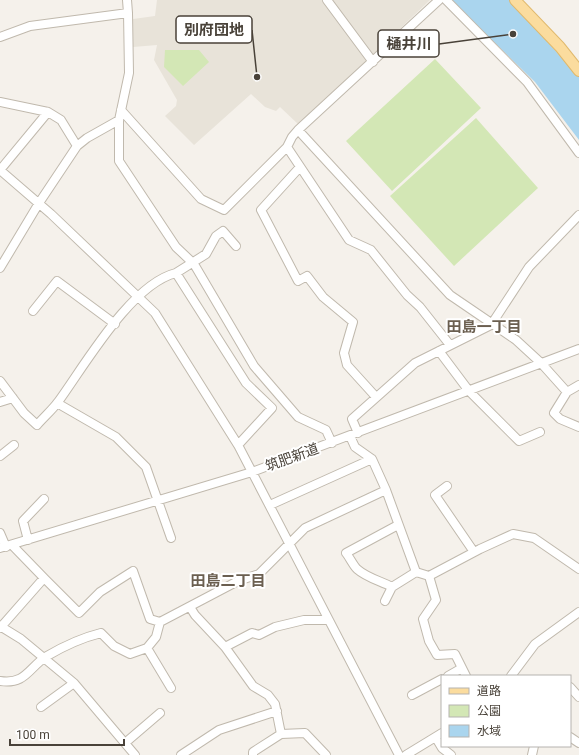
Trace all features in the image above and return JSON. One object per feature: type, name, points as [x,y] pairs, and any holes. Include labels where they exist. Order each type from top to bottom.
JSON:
[{"type":"main road","points":[[515,0],[560,47],[579,71]]},
{"type":"street","points":[[127,0],[129,73],[119,120],[119,161],[176,247],[192,262],[254,366],[298,417],[326,430],[332,443]]},
{"type":"street","points":[[327,0],[373,62]]},
{"type":"street","points":[[121,110],[201,199],[224,210],[287,147],[292,136],[298,130],[439,0]]},
{"type":"street","points":[[446,0],[527,82],[579,154]]},
{"type":"street","points":[[0,38],[30,26],[128,12]]},
{"type":"street","points":[[0,102],[48,112],[61,120],[77,146]]},
{"type":"street","points":[[48,112],[0,170],[39,203],[155,313],[238,445],[399,755]]},
{"type":"street","points":[[0,268],[39,203],[77,146],[86,138],[119,120]]},
{"type":"street","points":[[298,130],[450,295],[491,325],[516,340],[541,363],[567,392]]},
{"type":"street","points":[[287,147],[349,240],[370,250],[406,295],[420,307],[450,345]]},
{"type":"street","points":[[300,167],[261,210],[298,281],[307,276],[323,297],[353,322],[344,353],[347,365],[376,397]]},
{"type":"street","points":[[358,433],[352,419],[415,363],[491,325],[528,267],[579,216]]},
{"type":"street","points":[[0,381],[24,412],[37,425],[57,403],[89,356],[137,296],[206,254],[216,236],[224,231],[236,246]]},
{"type":"street","points":[[176,273],[246,383],[272,408],[238,445]]},
{"type":"street","points":[[33,311],[57,281],[115,324]]},
{"type":"street","name":"筑肥新道","points":[[6,547],[252,472],[579,349]]},
{"type":"street","points":[[438,351],[469,391],[519,441],[540,432]]},
{"type":"street","points":[[579,385],[567,392],[554,413],[560,419],[579,427]]},
{"type":"street","points":[[0,402],[13,398]]},
{"type":"street","points":[[57,403],[116,437],[146,467],[171,538]]},
{"type":"street","points":[[350,436],[355,447],[372,460],[386,490],[416,572]]},
{"type":"street","points":[[0,456],[14,445]]},
{"type":"street","points":[[270,505],[372,460]]},
{"type":"street","points":[[447,486],[435,495],[474,552]]},
{"type":"street","points":[[0,533],[6,547],[44,578],[79,613],[100,592],[133,571],[150,619],[160,622],[238,581],[259,574],[290,545],[305,528],[386,490]]},
{"type":"street","points":[[28,540],[23,521],[44,499]]},
{"type":"street","points":[[392,588],[380,580],[367,576],[356,569],[346,553],[398,525]]},
{"type":"street","points":[[416,572],[429,576],[474,552],[513,534],[534,538],[579,569]]},
{"type":"street","points":[[385,601],[392,588],[416,572]]},
{"type":"street","points":[[429,576],[436,600],[423,619],[429,641],[437,655],[455,654],[464,672],[452,675]]},
{"type":"street","points":[[44,578],[0,627],[21,639],[45,657],[74,683],[135,755]]},
{"type":"street","points":[[190,606],[195,615],[225,647],[253,686],[268,695],[275,704],[281,734]]},
{"type":"street","points":[[512,675],[535,644],[579,612]]},
{"type":"street","points":[[225,647],[252,633],[259,635],[275,627],[304,620],[328,620]]},
{"type":"street","points":[[0,681],[11,683],[30,672],[45,657],[81,638],[101,633],[114,646],[130,654],[147,648],[156,637],[160,622]]},
{"type":"street","points":[[147,648],[172,688]]},
{"type":"street","points":[[412,695],[441,680]]},
{"type":"street","points":[[41,707],[74,683]]},
{"type":"street","points":[[571,688],[579,697]]},
{"type":"street","points":[[181,755],[219,730],[276,711]]},
{"type":"street","points":[[125,743],[160,714]]},
{"type":"street","points":[[253,755],[253,752],[281,734],[305,733],[326,755]]},
{"type":"street","points":[[406,755],[439,736]]},
{"type":"street","points":[[442,747],[451,755]]},
{"type":"shaded area","points":[[157,0],[430,0],[299,125],[280,107],[276,111],[265,107],[251,94],[194,145],[165,116],[176,106],[177,100],[154,60],[157,45],[133,47],[133,19],[155,16]]},
{"type":"green space","points":[[165,50],[199,50],[209,62],[183,86],[164,67]]},
{"type":"green space","points":[[435,59],[481,108],[392,191],[346,141]]},
{"type":"green space","points":[[476,118],[538,188],[454,266],[390,196]]},
{"type":"water","points":[[451,0],[510,0],[579,77],[579,140],[535,82]]},
{"type":"place","name":"樋井川","points":[[513,34]]},
{"type":"place","name":"別府団地","points":[[257,77]]},
{"type":"district","name":"田島一丁目","points":[[484,327]]},
{"type":"district","name":"田島二丁目","points":[[228,581]]}]
